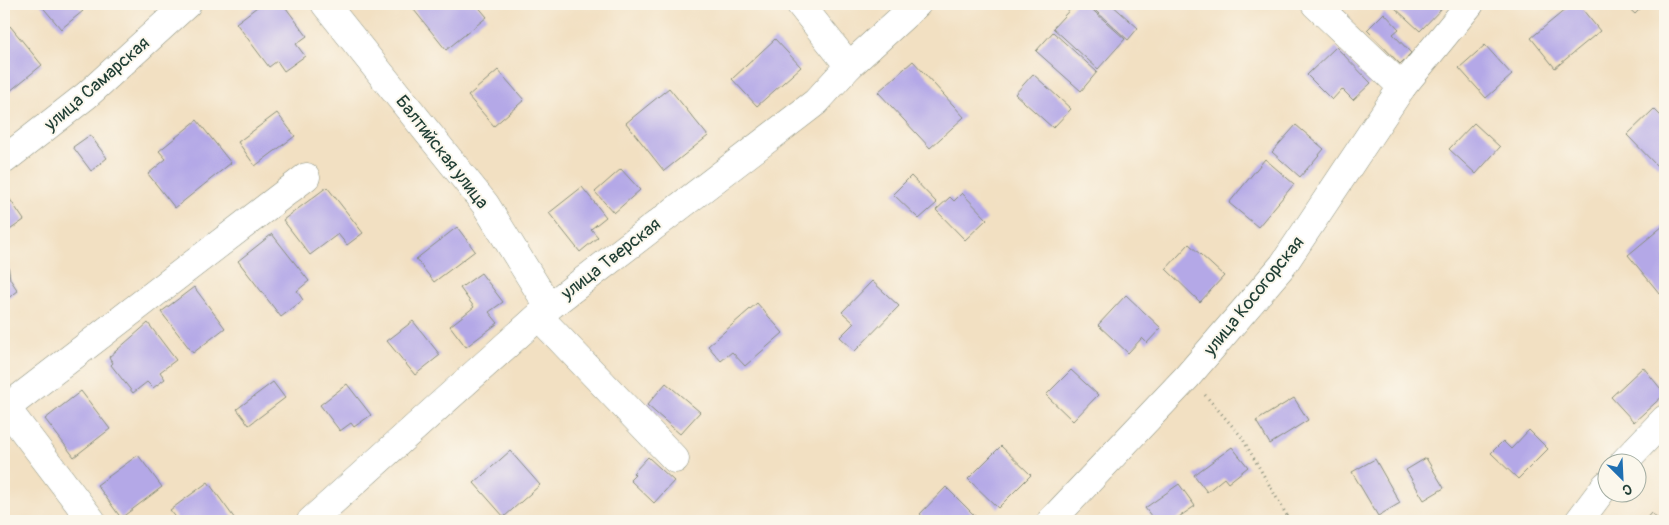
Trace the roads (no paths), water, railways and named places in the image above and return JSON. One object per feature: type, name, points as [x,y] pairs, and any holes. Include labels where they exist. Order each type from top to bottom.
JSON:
[{"type":"street","name":"улица Самарская","points":[[4,160],[38,136],[87,95],[187,4]]},
{"type":"street","name":"Балтийская улица","points":[[325,4],[485,204],[544,312],[675,459]]},
{"type":"street","points":[[800,4],[849,66]]},
{"type":"street","name":"улица Тверская","points":[[311,521],[544,312],[816,102],[849,66],[917,4]]},
{"type":"street","points":[[1315,4],[1402,87]]},
{"type":"street","name":"улица Косогорская","points":[[1051,521],[1187,377],[1283,265],[1402,87],[1470,4]]},
{"type":"street","points":[[92,521],[5,407],[306,177]]},
{"type":"street","points":[[1634,452],[1665,419]]},
{"type":"street","points":[[1579,521],[1596,498]]}]
